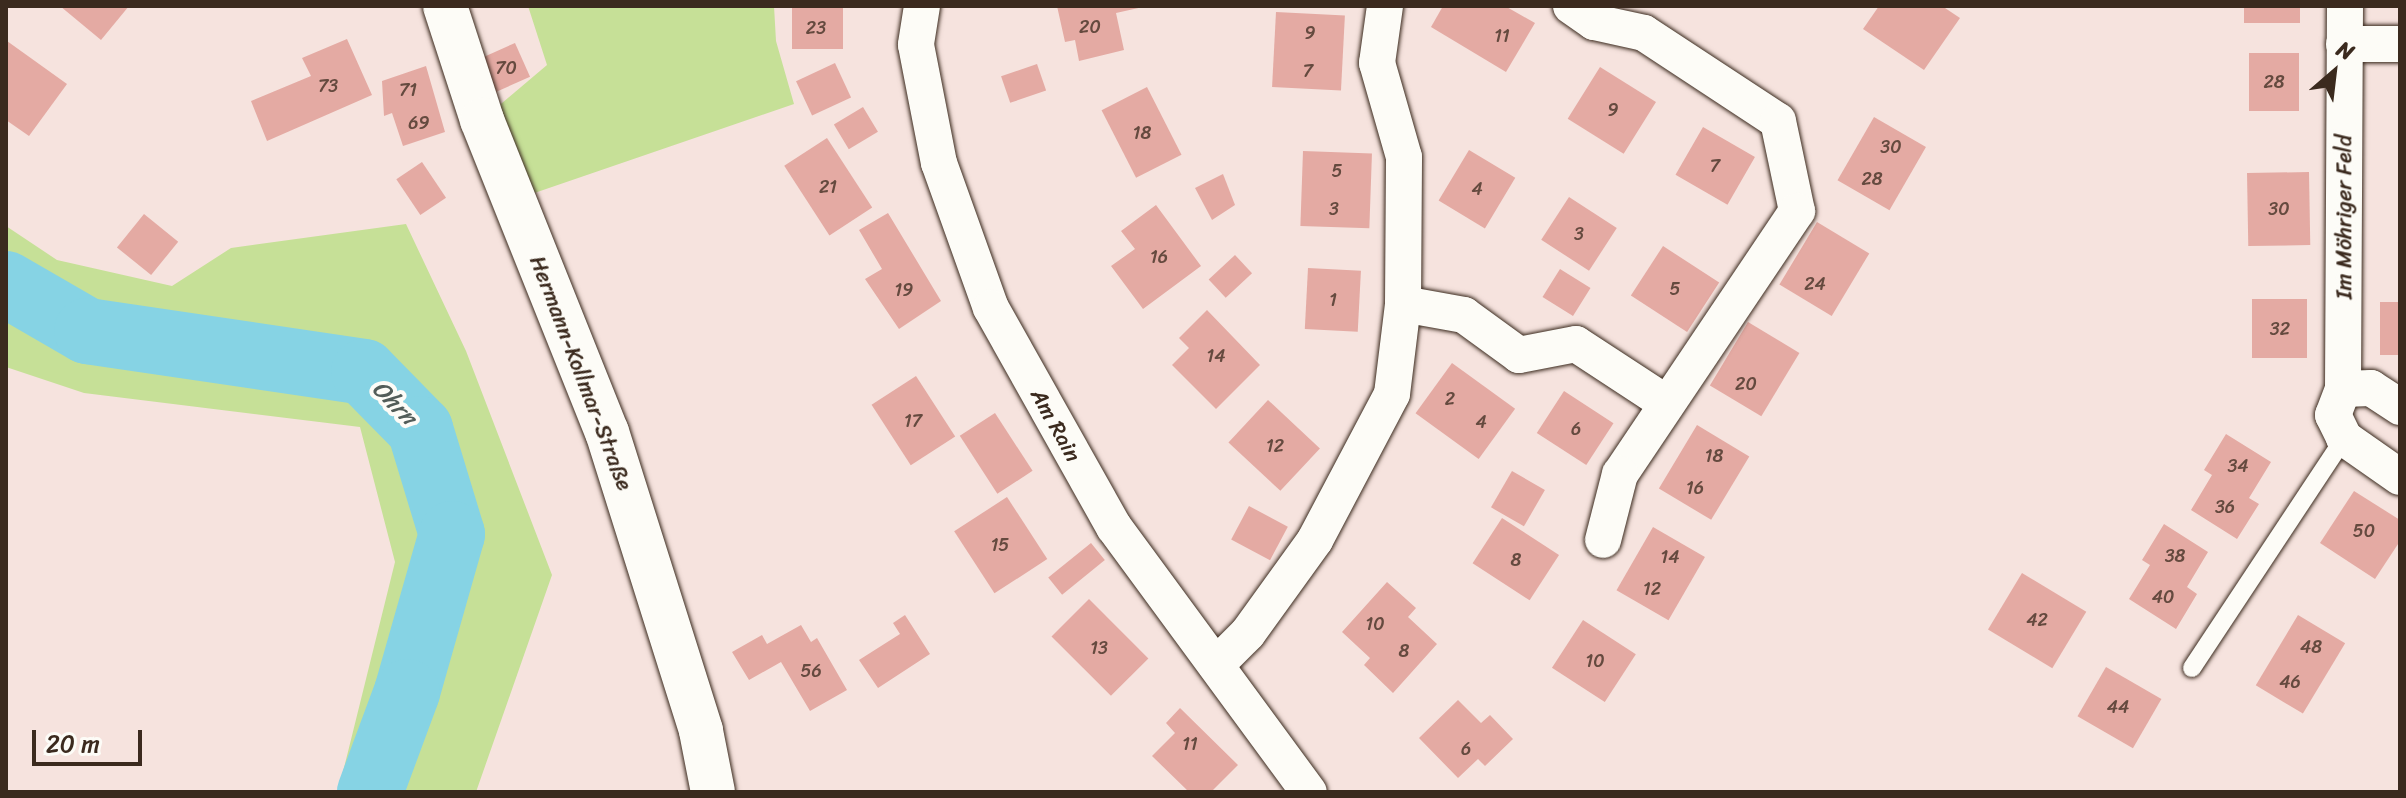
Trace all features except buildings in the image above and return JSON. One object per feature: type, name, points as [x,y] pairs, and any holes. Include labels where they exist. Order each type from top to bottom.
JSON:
[{"type":"street","name":"Hermann-Kollmar-Straße","points":[[445,6],[482,120],[607,432],[701,731],[713,792]]},
{"type":"street","name":"Am Rain","points":[[922,6],[916,45],[939,163],[991,308],[1114,527],[1309,792]]},
{"type":"street","points":[[1216,665],[1248,633],[1315,540],[1360,461],[1392,394],[1403,304],[1404,157],[1377,63],[1385,6]]},
{"type":"street","points":[[1571,6],[1594,22],[1644,33],[1778,121],[1797,211],[1620,474],[1603,540]]},
{"type":"street","name":"Im Möhriger Feld","points":[[2344,438],[2333,415],[2343,389],[2345,6]]},
{"type":"street","points":[[2344,44],[2400,44]]},
{"type":"street","points":[[1403,304],[1464,315],[1519,355],[1576,344],[1666,403]]},
{"type":"street","points":[[2343,389],[2371,388],[2400,407]]},
{"type":"street","points":[[2344,438],[2400,477]]},
{"type":"lane","points":[[2192,668],[2344,438]]},
{"type":"green space","points":[[528,6],[774,6],[776,41],[794,104],[514,200],[482,120],[547,65]]},
{"type":"green space","points":[[406,224],[466,351],[552,575],[476,792],[338,792],[395,562],[360,427],[84,393],[6,367],[6,226],[57,260],[172,286],[231,248]]},
{"type":"waterway","name":"Ohrn","points":[[6,284],[87,331],[364,372],[420,429],[452,534],[407,692],[370,792]]}]
